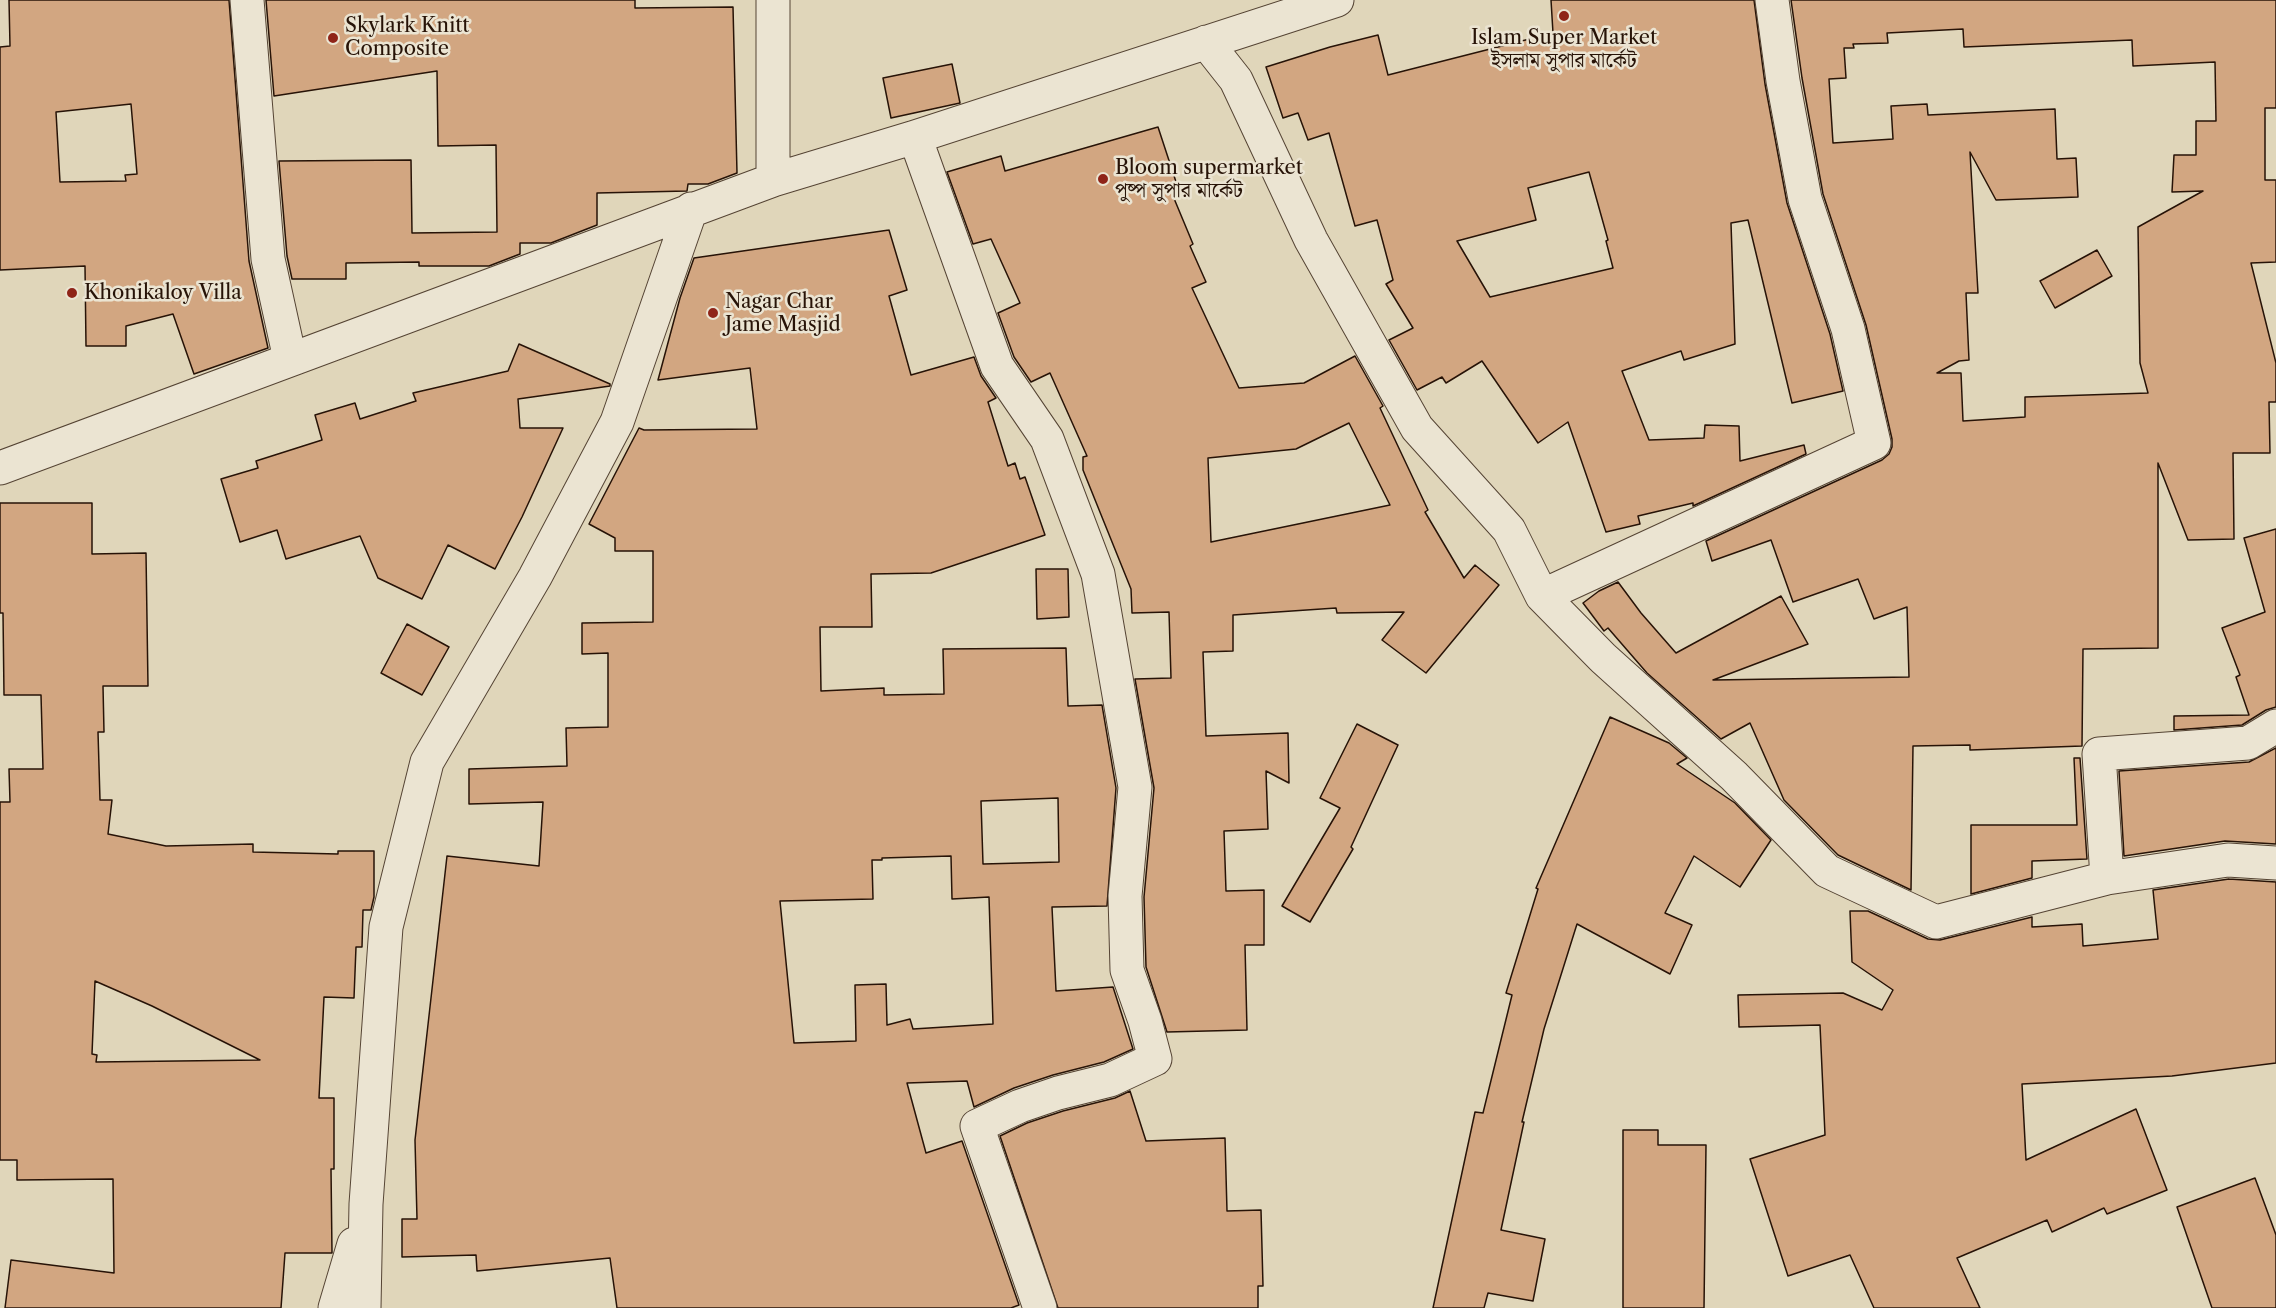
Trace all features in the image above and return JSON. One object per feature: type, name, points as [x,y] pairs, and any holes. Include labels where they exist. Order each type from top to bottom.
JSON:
[{"type":"street","points":[[247,0],[268,259],[290,359]]},
{"type":"street","points":[[773,0],[773,180]]},
{"type":"street","points":[[0,468],[773,180],[915,137],[1336,0]]},
{"type":"street","points":[[1542,596],[1874,443],[1848,329],[1805,199],[1783,81],[1772,0]]},
{"type":"street","points":[[1206,42],[1236,80],[1311,240],[1417,428],[1509,530],[1542,596],[1603,658],[1734,776],[1827,871],[1936,922],[2107,878],[2228,860],[2276,863]]},
{"type":"street","points":[[915,137],[997,366],[1047,439],[1098,574],[1135,787],[1125,896],[1126,970],[1145,1022],[1155,1059],[1110,1080],[1058,1093],[1020,1106],[977,1126],[1040,1308]]},
{"type":"street","points":[[364,1308],[366,1204],[386,927],[428,762],[535,577],[617,422],[691,209]]},
{"type":"street","points":[[2107,878],[2099,754],[2248,743],[2276,726]]},
{"type":"street","points":[[335,1308],[366,1204]]},
{"type":"building","points":[[9,0],[229,0],[249,261],[268,348],[194,374],[173,314],[126,326],[126,346],[86,346],[85,266],[0,270],[0,47],[10,46]],"holes":[[[131,104],[137,174],[125,175],[126,181],[60,182],[56,112]]]},
{"type":"building","points":[[266,0],[635,0],[635,8],[733,7],[737,173],[708,184],[688,184],[687,191],[597,193],[597,225],[551,243],[520,243],[520,254],[489,266],[419,266],[419,262],[346,263],[346,279],[292,279],[287,256],[279,161],[411,160],[412,233],[497,232],[496,145],[438,146],[437,71],[274,96]]},
{"type":"building","points":[[1551,0],[1754,0],[1765,84],[1787,203],[1830,334],[1843,391],[1792,403],[1748,220],[1731,223],[1735,344],[1684,360],[1681,351],[1622,371],[1649,440],[1704,438],[1705,425],[1739,426],[1740,461],[1804,445],[1806,454],[1693,506],[1693,503],[1638,516],[1640,524],[1606,532],[1568,422],[1538,443],[1482,361],[1446,383],[1442,377],[1417,390],[1389,340],[1413,328],[1386,284],[1393,280],[1377,220],[1355,226],[1329,133],[1308,140],[1298,113],[1283,118],[1266,67],[1378,35],[1388,75],[1553,33]],"holes":[[[1589,172],[1608,240],[1606,241],[1613,268],[1490,297],[1457,241],[1536,220],[1528,188]]]},
{"type":"building","points":[[1791,0],[2276,0],[2276,108],[2265,108],[2265,180],[2276,180],[2276,262],[2251,263],[2276,363],[2276,402],[2269,402],[2270,453],[2233,453],[2234,539],[2188,540],[2158,463],[2158,648],[2083,649],[2082,746],[1970,750],[1970,745],[1913,746],[1911,890],[1838,855],[1784,800],[1750,723],[1721,739],[1647,673],[1608,628],[1604,631],[1583,603],[1599,591],[1618,582],[1676,653],[1781,596],[1808,644],[1713,680],[1909,677],[1907,607],[1874,619],[1858,579],[1793,602],[1771,540],[1712,561],[1706,541],[1882,460],[1889,454],[1892,447],[1866,325],[1823,194],[1802,78]],"holes":[[[1963,29],[1964,47],[2132,40],[2133,66],[2215,62],[2216,121],[2196,121],[2196,155],[2174,155],[2172,192],[2203,191],[2138,227],[2140,363],[2148,393],[2025,397],[2025,417],[1963,421],[1961,373],[1937,373],[1959,361],[1969,360],[1966,293],[1978,293],[1970,152],[1996,200],[2078,197],[2076,158],[2057,159],[2055,109],[1928,115],[1927,104],[1891,106],[1893,139],[1833,143],[1829,79],[1846,78],[1844,48],[1854,48],[1853,44],[1888,43],[1887,33]]]},
{"type":"building","points":[[952,64],[960,103],[891,118],[883,78]]},
{"type":"building","points":[[1158,127],[1180,194],[1173,196],[1193,244],[1190,246],[1206,282],[1192,288],[1239,388],[1304,383],[1355,356],[1383,406],[1380,408],[1428,510],[1425,512],[1464,578],[1475,565],[1499,585],[1426,673],[1382,640],[1404,612],[1337,613],[1336,608],[1233,615],[1233,651],[1203,652],[1206,736],[1288,733],[1289,783],[1266,771],[1268,829],[1224,831],[1226,891],[1264,890],[1264,945],[1245,945],[1247,1030],[1167,1032],[1146,967],[1144,897],[1154,788],[1135,679],[1171,678],[1169,612],[1132,613],[1131,589],[1083,470],[1083,457],[1087,456],[1050,373],[1031,382],[1014,357],[998,313],[1020,303],[991,239],[973,244],[947,172],[1001,156],[1005,171]],"holes":[[[1349,423],[1390,505],[1211,542],[1208,458],[1296,449]]]},
{"type":"building","points":[[889,230],[907,290],[889,296],[911,375],[974,357],[981,376],[996,398],[988,402],[1008,466],[1015,463],[1020,479],[1025,477],[1045,535],[931,573],[871,574],[872,627],[820,627],[821,691],[884,688],[884,695],[944,694],[943,649],[1066,648],[1068,706],[1102,705],[1116,788],[1107,906],[1052,907],[1056,991],[1113,987],[1133,1049],[1104,1062],[1014,1088],[974,1107],[967,1081],[907,1083],[926,1153],[962,1141],[1019,1305],[1011,1308],[617,1308],[610,1258],[477,1271],[476,1255],[402,1257],[402,1219],[417,1219],[415,1140],[447,856],[539,866],[543,802],[469,804],[469,769],[567,766],[566,728],[608,727],[608,653],[582,654],[582,623],[653,622],[653,551],[615,551],[615,538],[589,524],[639,428],[644,430],[757,429],[750,368],[658,380],[680,298],[694,258]],"holes":[[[1058,798],[1059,862],[983,864],[981,801]],[[951,856],[952,899],[989,897],[993,1024],[913,1029],[910,1019],[887,1025],[886,984],[855,985],[856,1041],[794,1043],[780,901],[873,899],[872,860]]]},
{"type":"building","points":[[2097,250],[2112,276],[2055,308],[2040,281]]},
{"type":"building","points":[[519,344],[610,384],[610,386],[518,399],[520,428],[563,428],[495,569],[448,545],[422,599],[378,578],[360,536],[286,559],[277,530],[240,542],[221,479],[258,468],[256,461],[322,440],[315,415],[355,403],[360,419],[416,401],[413,393],[508,371]]},
{"type":"building","points":[[0,503],[92,503],[92,554],[146,553],[148,686],[103,686],[104,732],[98,732],[100,800],[112,800],[108,834],[166,846],[253,844],[253,852],[338,854],[338,851],[374,851],[374,897],[371,910],[363,910],[362,947],[356,947],[354,998],[324,997],[319,1098],[334,1098],[334,1169],[331,1169],[332,1253],[285,1253],[281,1308],[5,1308],[11,1260],[114,1273],[113,1179],[17,1180],[17,1160],[0,1160],[0,802],[10,802],[9,769],[43,769],[41,695],[4,695],[3,613],[0,613]],"holes":[[[95,981],[152,1006],[260,1060],[96,1062],[97,1055],[92,1054]]]},
{"type":"building","points":[[2276,529],[2276,707],[2266,710],[2242,725],[2174,730],[2174,716],[2249,715],[2236,677],[2240,675],[2222,628],[2265,612],[2244,538]]},
{"type":"building","points":[[1036,569],[1068,569],[1069,617],[1037,619]]},
{"type":"building","points":[[407,624],[449,647],[422,695],[381,673]]},
{"type":"building","points":[[1610,717],[1669,743],[1687,758],[1677,764],[1735,803],[1771,840],[1740,887],[1694,856],[1665,913],[1692,925],[1670,974],[1577,924],[1544,1029],[1522,1122],[1524,1122],[1501,1230],[1545,1239],[1533,1301],[1488,1293],[1484,1308],[1433,1308],[1475,1112],[1483,1113],[1512,995],[1506,993],[1538,889],[1536,888]]},
{"type":"building","points":[[1357,724],[1398,745],[1351,847],[1353,849],[1310,922],[1282,906],[1340,808],[1320,798]]},
{"type":"building","points":[[2276,748],[2276,844],[2225,841],[2124,856],[2119,771],[2249,762]]},
{"type":"building","points":[[2074,758],[2080,758],[2087,859],[2032,861],[2032,878],[1971,894],[1971,825],[2077,825]]},
{"type":"building","points":[[2229,879],[2276,882],[2276,1063],[2172,1076],[2022,1084],[2026,1160],[2136,1109],[2167,1190],[2107,1214],[2104,1208],[2052,1232],[2047,1220],[1957,1258],[1980,1308],[1874,1308],[1850,1255],[1788,1276],[1750,1159],[1825,1135],[1820,1025],[1739,1027],[1738,995],[1843,993],[1882,1010],[1893,990],[1852,962],[1850,911],[1868,911],[1928,939],[1940,940],[2032,917],[2032,927],[2082,924],[2083,946],[2158,939],[2153,890]]},
{"type":"building","points":[[1130,1091],[1146,1141],[1225,1138],[1227,1211],[1261,1210],[1263,1286],[1258,1286],[1258,1308],[1058,1308],[1000,1136],[1027,1123],[1115,1098]]},
{"type":"building","points":[[1623,1130],[1658,1130],[1658,1145],[1706,1145],[1704,1308],[1623,1308]]},
{"type":"building","points":[[2255,1178],[2276,1235],[2276,1308],[2212,1308],[2177,1207]]},
{"type":"place","name":"Islam Super Market ইসলাম সুপার মার্কেট","points":[[1564,16]]},
{"type":"place","name":"Skylark Knitt Composite","points":[[333,38]]},
{"type":"place","name":"Bloom supermarket পুষ্প সুপার মার্কেট","points":[[1103,179]]},
{"type":"place","name":"Khonikaloy Villa","points":[[72,293]]},
{"type":"place","name":"Nagar Char Jame Masjid","points":[[713,313]]}]
